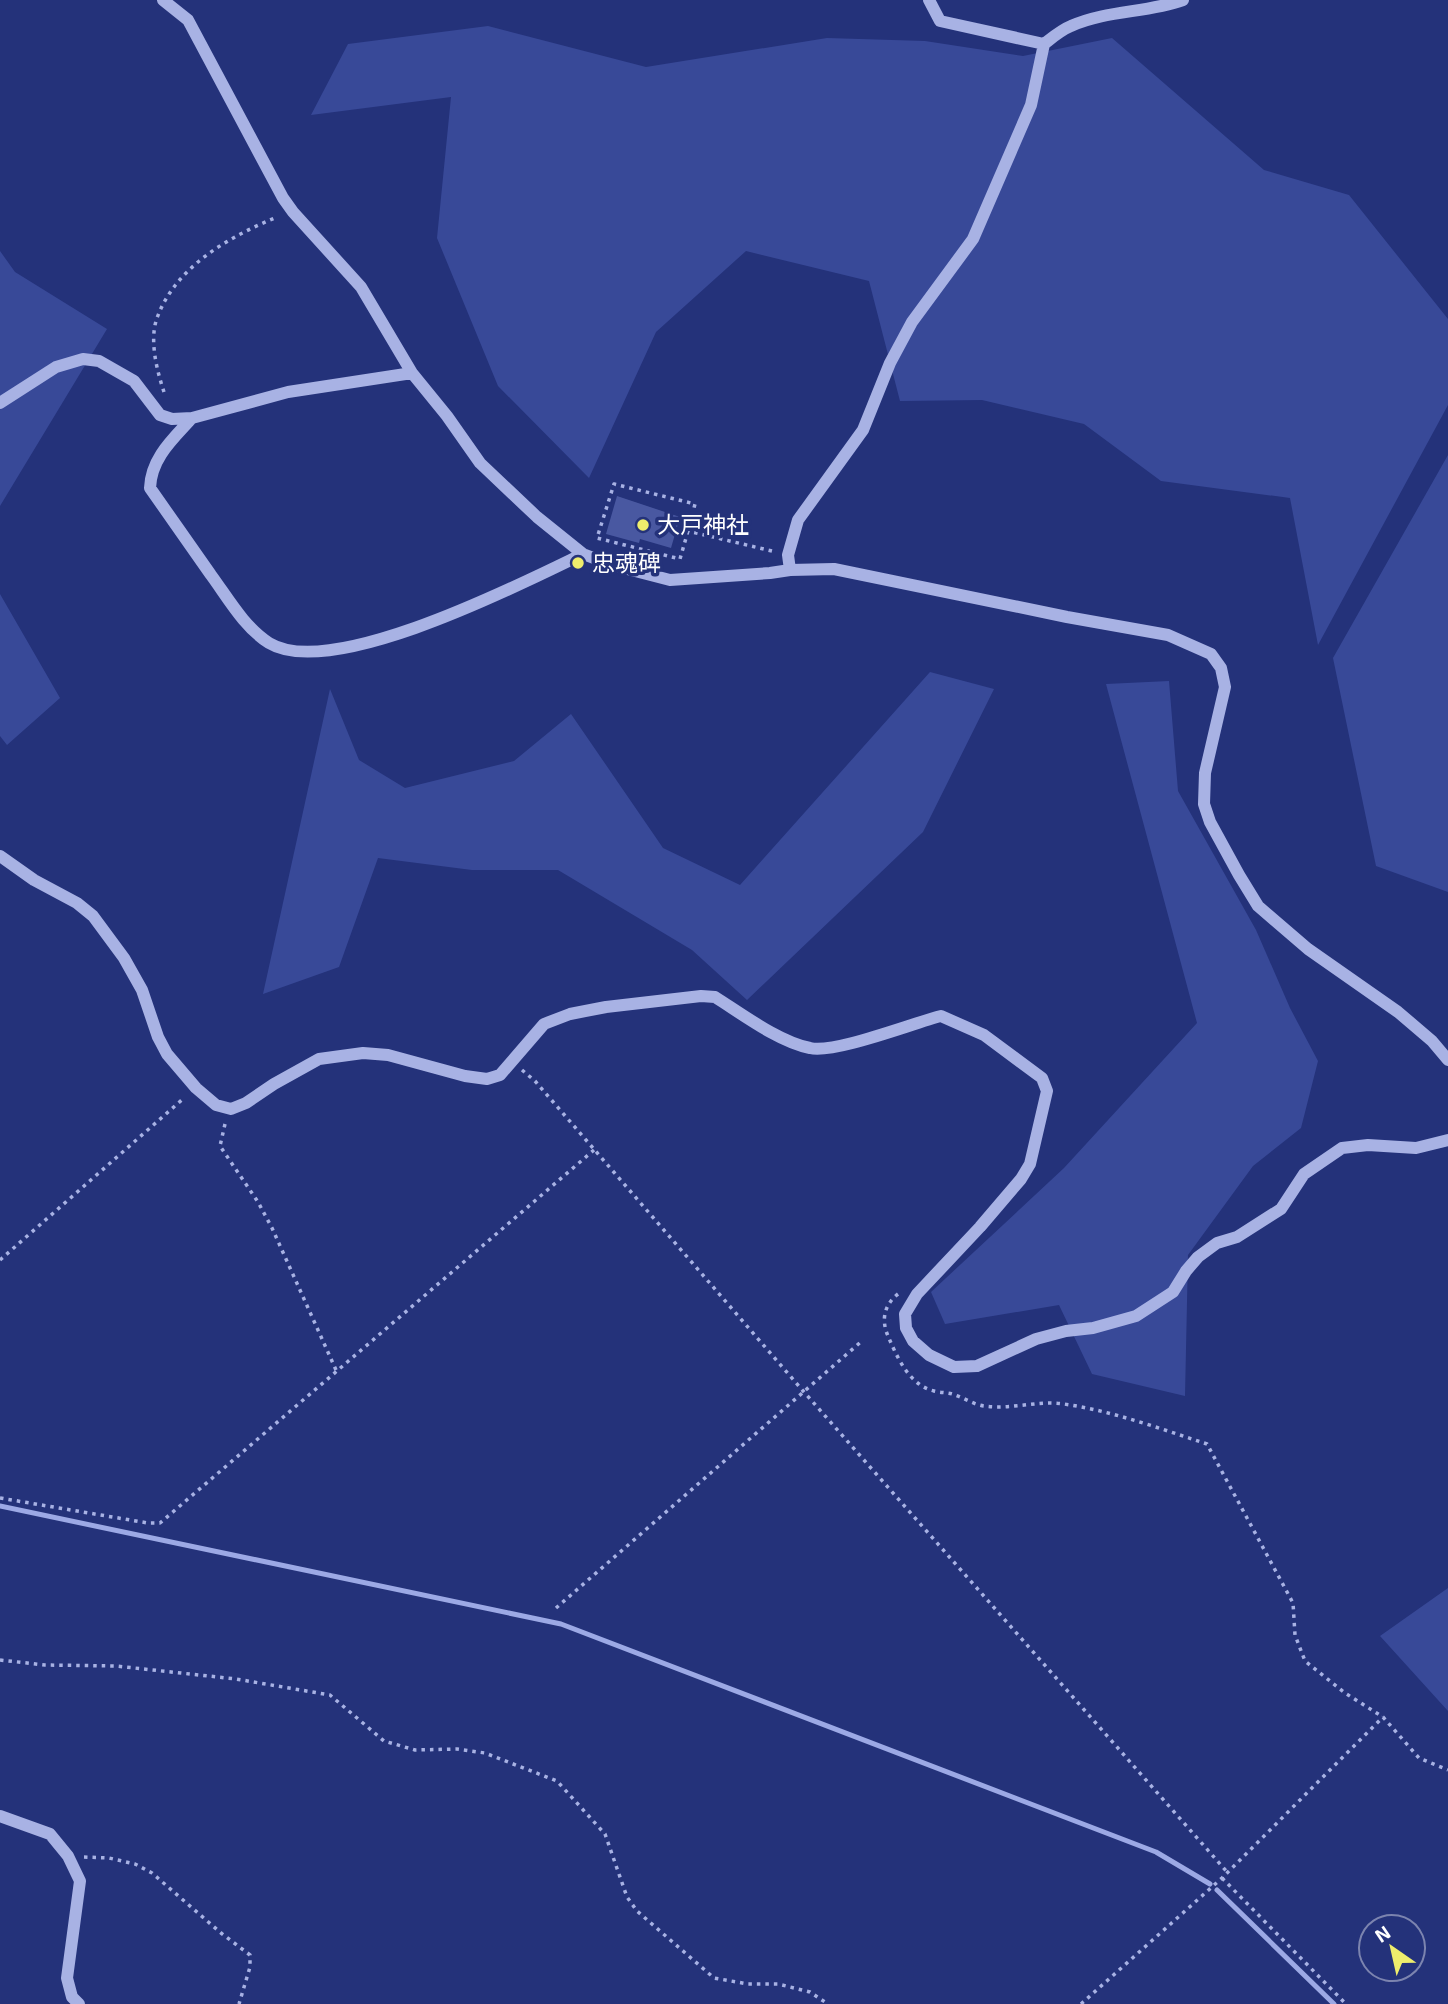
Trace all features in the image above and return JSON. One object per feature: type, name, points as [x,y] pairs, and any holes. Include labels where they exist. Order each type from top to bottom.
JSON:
[{"type":"street","points":[[163,0],[188,20],[283,198],[360,287],[412,373],[480,463],[537,517],[583,554],[612,565],[670,580],[834,569],[1168,635],[1211,654],[1221,668],[1225,687],[1205,773],[1204,804],[1210,822],[1239,875],[1258,906],[1308,949],[1398,1012],[1432,1041],[1448,1059]]},
{"type":"street","points":[[929,0],[940,22],[1044,44]]},
{"type":"street","points":[[790,570],[788,555],[797,520],[863,430],[890,363],[912,322],[973,239],[1031,105],[1044,44],[1072,25],[1116,13],[1167,6],[1183,0]]},
{"type":"street","points":[[0,403],[56,367],[83,359],[99,361],[134,380],[159,415],[172,419],[192,418],[288,392],[412,373]]},
{"type":"street","points":[[192,418],[160,454],[150,478],[150,488],[244,622],[270,644],[296,652],[328,652],[390,635],[493,597],[583,554]]},
{"type":"street","points":[[0,856],[34,880],[77,903],[93,916],[124,958],[136,980],[167,1054],[196,1088],[216,1105],[231,1109],[246,1103],[319,1059],[363,1053],[388,1055],[465,1076],[487,1079],[500,1074],[513,1062],[544,1024],[570,1014],[606,1007],[701,996],[715,997],[793,1043],[812,1049],[836,1047],[941,1016],[984,1035],[1042,1078],[1047,1091],[1030,1164],[1021,1179],[917,1294],[905,1314],[906,1328],[913,1341],[929,1355],[954,1367],[977,1366],[1036,1339],[1136,1316],[1173,1292],[1198,1257],[1217,1244],[1237,1237],[1281,1209],[1304,1174],[1342,1148],[1368,1145],[1416,1147],[1448,1140]]},
{"type":"street","points":[[0,1816],[50,1834],[68,1856],[80,1881],[67,1978],[72,1997],[79,2004]]},
{"type":"path","points":[[172,419],[160,381],[155,328],[157,318],[176,284],[200,259],[234,238],[275,217],[293,212]]},
{"type":"path","points":[[614,484],[695,504],[688,531],[680,559],[597,538],[614,484]]},
{"type":"path","points":[[688,531],[788,555]]},
{"type":"path","points":[[513,1062],[536,1081],[804,1392],[1228,1873]]},
{"type":"path","points":[[0,1260],[196,1088]]},
{"type":"path","points":[[231,1109],[220,1146],[268,1220],[337,1371]]},
{"type":"path","points":[[0,1498],[148,1523],[160,1522],[594,1150]]},
{"type":"path","points":[[917,1294],[902,1291],[890,1301],[885,1312],[884,1325],[901,1364],[919,1384],[983,1406],[1062,1403],[1125,1417],[1208,1444],[1293,1603],[1295,1635],[1305,1661],[1345,1693],[1383,1717],[1419,1758],[1448,1770]]},
{"type":"path","points":[[556,1608],[863,1340]]},
{"type":"path","points":[[0,1660],[44,1665],[143,1668],[236,1679],[330,1695],[384,1741],[415,1750],[457,1749],[485,1753],[557,1781],[605,1834],[627,1897],[636,1912],[714,1978],[748,1984],[778,1984],[810,1992],[828,2004]]},
{"type":"path","points":[[1081,2004],[1228,1873],[1383,1717]]},
{"type":"path","points":[[68,1856],[122,1861],[152,1872],[250,1955],[250,1967],[239,2004]]},
{"type":"path","points":[[1222,1878],[1346,2004]]},
{"type":"shaded area","points":[[488,26],[646,67],[827,38],[925,41],[1023,56],[1112,38],[1264,170],[1349,195],[1448,319],[1448,405],[1318,645],[1290,498],[1161,481],[1084,424],[982,400],[900,401],[869,281],[746,251],[656,332],[589,478],[498,386],[437,238],[451,97],[311,115],[348,44]]},
{"type":"shaded area","points":[[0,251],[15,272],[107,329],[0,506]]},
{"type":"shaded area","points":[[1448,455],[1448,892],[1376,866],[1333,658]]},
{"type":"shaded area","points":[[0,594],[60,698],[7,745],[0,736]]},
{"type":"shaded area","points":[[930,672],[994,689],[923,832],[747,1000],[692,950],[558,870],[472,870],[378,858],[339,967],[263,994],[330,689],[359,760],[405,788],[514,761],[571,714],[663,848],[740,885]]},
{"type":"shaded area","points":[[1169,681],[1178,791],[1256,930],[1290,1008],[1318,1061],[1301,1128],[1253,1166],[1188,1255],[1185,1396],[1092,1374],[1059,1305],[945,1324],[931,1292],[1064,1168],[1197,1023],[1106,684]]},
{"type":"shaded area","points":[[1448,1588],[1448,1711],[1380,1636]]},
{"type":"building","name":"大戸神社","points":[[617,496],[680,517],[671,548],[640,539],[639,543],[606,534]]},
{"type":"waterway","points":[[0,1506],[561,1624],[1156,1852],[1210,1884]]},
{"type":"waterway","points":[[1217,1890],[1334,2004]]},
{"type":"place","name":"大戸神社","points":[[643,525]]},
{"type":"place","name":"忠魂碑","points":[[578,563]]}]
